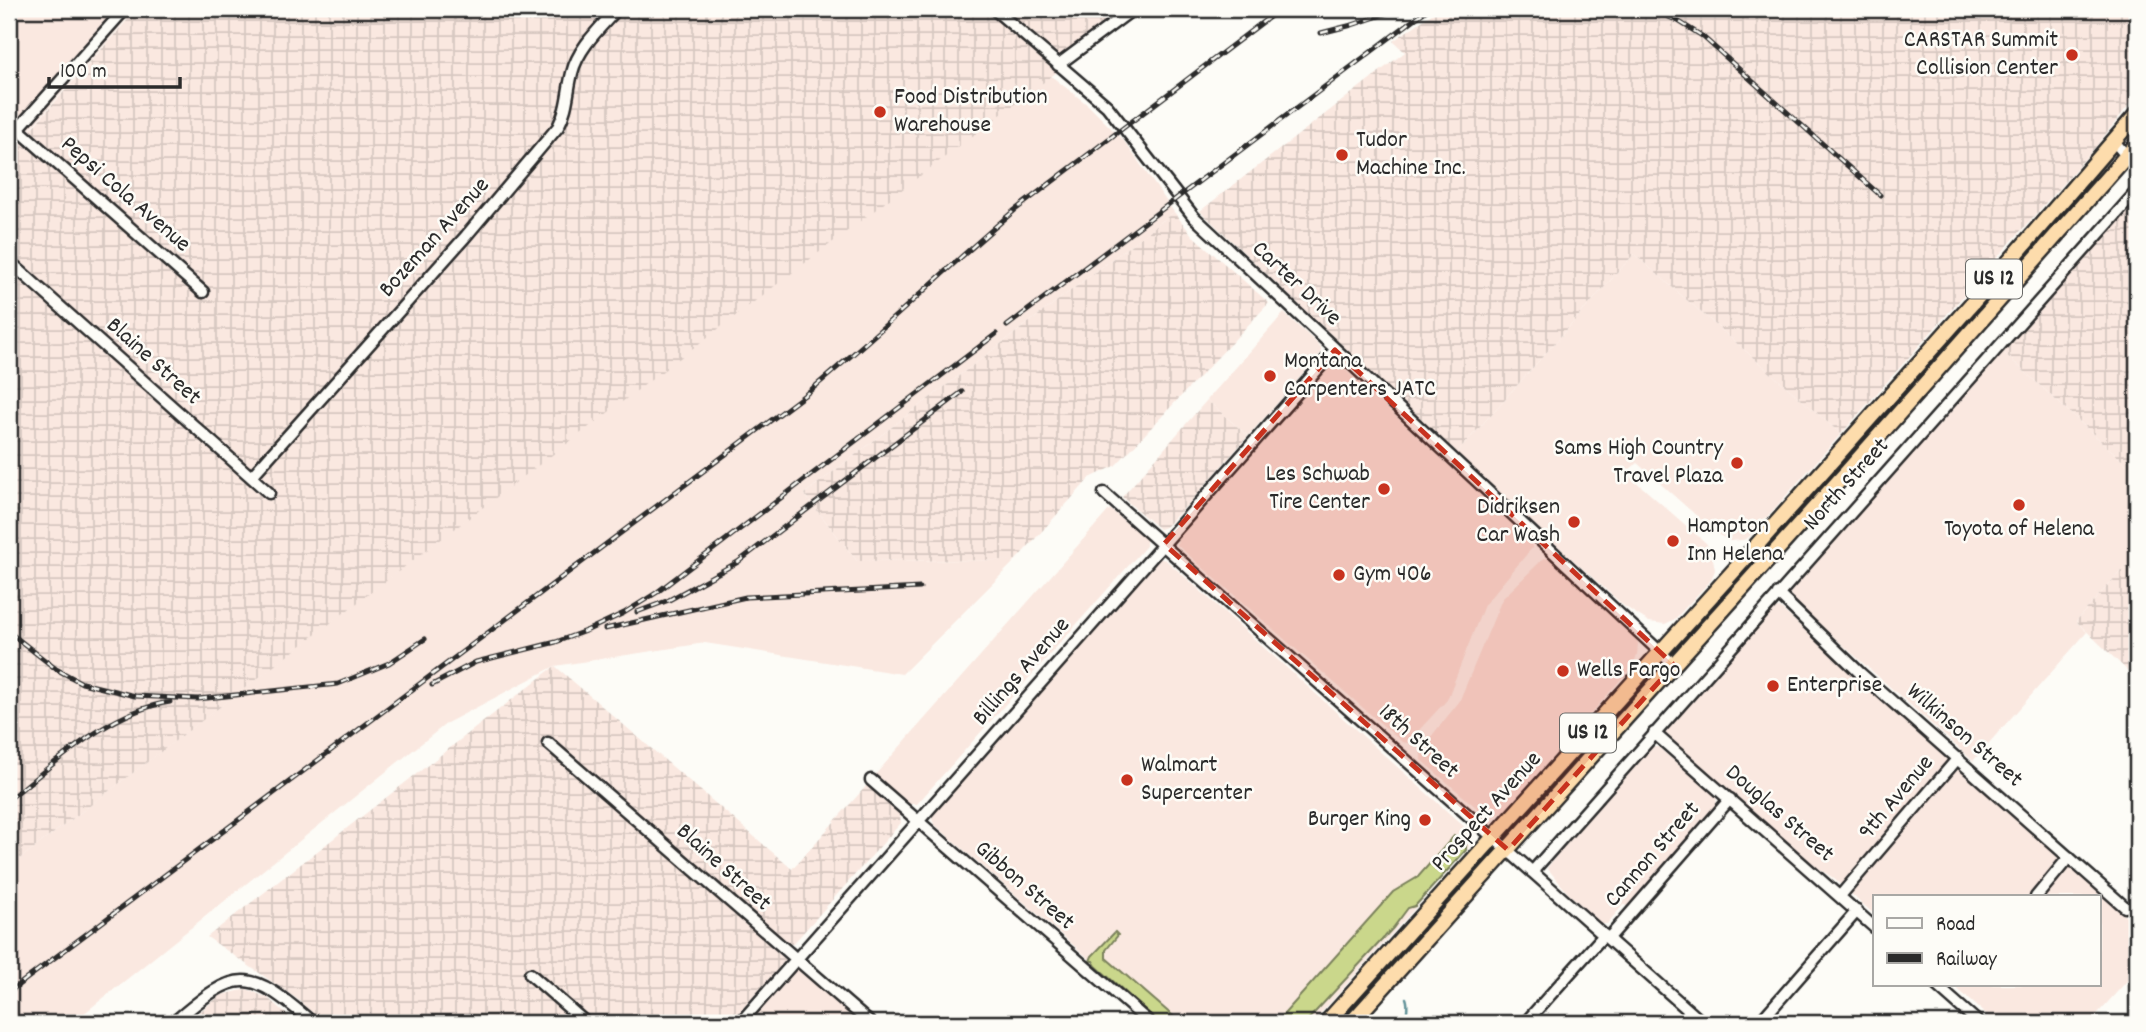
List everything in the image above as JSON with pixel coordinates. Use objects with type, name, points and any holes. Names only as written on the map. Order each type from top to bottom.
[{"type":"highway","name":"US 12","points":[[2114,141],[2137,114]]},
{"type":"highway","name":"Prospect Avenue","points":[[1326,1023],[1849,442],[2114,141]]},
{"type":"highway","name":"US 12","points":[[2126,158],[2137,144]]},
{"type":"highway","name":"Prospect Avenue","points":[[1352,1023],[2126,158]]},
{"type":"street","points":[[9,139],[125,9]]},
{"type":"street","name":"Bozeman Avenue","points":[[251,477],[466,236],[558,127],[566,113],[572,71],[581,51],[617,9]]},
{"type":"street","name":"Carter Drive","points":[[994,9],[1107,106],[1194,217],[1674,664]]},
{"type":"street","points":[[1058,65],[1133,9]]},
{"type":"street","name":"Pepsi Cola Avenue","points":[[18,129],[203,292]]},
{"type":"street","points":[[2114,141],[2137,169]]},
{"type":"street","name":"North Street","points":[[1532,872],[2137,191]]},
{"type":"street","name":"Blaine Street","points":[[9,261],[269,493]]},
{"type":"street","name":"Billings Avenue","points":[[740,1023],[1335,350]]},
{"type":"street","name":"18th Street","points":[[1104,493],[1703,1023]]},
{"type":"street","name":"Wilkinson Street","points":[[1778,594],[1860,673],[2125,907]]},
{"type":"street","name":"Douglas Street","points":[[1654,733],[1873,926]]},
{"type":"street","name":"Blaine Street","points":[[548,743],[870,1023]]},
{"type":"street","name":"9th Avenue","points":[[1840,896],[1958,758]]},
{"type":"street","name":"Gibbon Street","points":[[871,780],[1150,1023]]},
{"type":"street","name":"Cannon Street","points":[[1525,1023],[1730,799]]},
{"type":"street","points":[[2038,895],[2069,857]]},
{"type":"street","points":[[1759,1023],[1857,911]]},
{"type":"street","points":[[530,974],[586,1023]]},
{"type":"street","points":[[173,1023],[209,992],[230,982],[242,980],[262,985],[280,995],[313,1023]]},
{"type":"street","points":[[1937,986],[1979,1023]]},
{"type":"highlighted area","points":[[1335,350],[1674,665],[1508,850],[1164,544]]},
{"type":"shaded area","points":[[9,9],[136,9],[9,153]]},
{"type":"shaded area","points":[[137,9],[1140,9],[9,867],[9,154]]},
{"type":"shaded area","points":[[1439,9],[2137,9],[2137,95],[2097,145],[1841,434],[1634,254],[1456,454],[1200,211],[1405,52],[1393,41]]},
{"type":"shaded area","points":[[1050,75],[1088,105],[1124,141],[1174,212],[804,494],[857,561],[1016,560],[902,674],[705,643],[555,666],[447,723],[72,1023],[9,1023],[9,867]]},
{"type":"shaded area","points":[[2137,200],[2137,474],[2003,352]]},
{"type":"shaded area","points":[[1174,212],[1192,235],[1269,303],[1115,466],[1090,478],[1016,560],[857,561],[804,494]]},
{"type":"shaded area","points":[[1634,254],[1841,434],[1749,537],[1743,540],[1730,541],[1717,534],[1637,463],[1626,473],[1706,543],[1712,553],[1715,570],[1711,580],[1675,619],[1665,624],[1649,622],[1624,606],[1456,454]]},
{"type":"shaded area","points":[[1284,313],[1321,347],[1321,351],[1248,436],[1207,400]]},
{"type":"shaded area","points":[[2003,352],[2137,474],[2137,553],[2076,621],[2087,632],[1973,761],[1791,599],[1790,593],[1793,584]]},
{"type":"shaded area","points":[[1334,363],[1340,365],[1531,541],[1532,548],[1484,605],[1447,700],[1407,743],[1402,742],[1177,545],[1178,537]]},
{"type":"shaded area","points":[[1207,400],[1248,436],[1191,501],[1165,527],[1159,529],[1122,497]]},
{"type":"shaded area","points":[[1110,509],[1146,539],[1146,546],[917,804],[908,804],[875,775]]},
{"type":"shaded area","points":[[2137,553],[2137,680],[2076,621]]},
{"type":"shaded area","points":[[1158,558],[1166,560],[1469,831],[1471,840],[1468,849],[1312,1023],[1163,1023],[934,824],[932,819],[933,812]]},
{"type":"shaded area","points":[[1544,558],[1552,559],[1633,633],[1638,643],[1637,656],[1630,669],[1505,812],[1492,816],[1484,814],[1421,760],[1421,749],[1459,702],[1502,599]]},
{"type":"shaded area","points":[[1780,608],[2137,926],[2137,970],[2089,1023],[1996,1023],[1954,986],[2100,986],[2100,895],[1873,895],[1873,913],[1833,878],[1801,856],[1661,732],[1772,609]]},
{"type":"shaded area","points":[[555,666],[792,869],[867,785],[900,815],[901,823],[793,944],[784,943],[752,915],[744,922],[786,960],[730,1023],[324,1023],[297,999],[207,937]]},
{"type":"shaded area","points":[[1658,747],[1716,796],[1717,810],[1632,907],[1623,905],[1607,924],[1601,924],[1569,894],[1547,868],[1581,823],[1644,750]]},
{"type":"shaded area","points":[[796,966],[863,1023],[747,1023]]},
{"type":"shaded area","points":[[247,989],[268,998],[296,1023],[185,1023],[221,995]]},
{"type":"green space","points":[[1454,836],[1466,843],[1466,850],[1415,906],[1408,908],[1393,928],[1305,1023],[1276,1023],[1393,892],[1418,877]]},
{"type":"green space","points":[[1115,932],[1118,935],[1106,950],[1106,958],[1181,1023],[1160,1023],[1090,961]]},
{"type":"waterway","points":[[1406,998],[1408,1023]]},
{"type":"railway","points":[[9,992],[806,394],[1015,210],[1280,9]]},
{"type":"railway","points":[[1321,33],[1400,9]]},
{"type":"railway","points":[[1007,326],[1428,9]]},
{"type":"railway","points":[[1651,9],[1702,36],[1880,195]]},
{"type":"railway","points":[[432,685],[476,662],[556,642],[624,613],[656,593],[996,334]]},
{"type":"railway","points":[[637,612],[669,600],[738,562],[962,392]]},
{"type":"railway","points":[[605,629],[746,597],[920,588]]},
{"type":"railway","points":[[9,632],[56,669],[82,683],[135,696],[198,699],[338,684],[389,663],[425,639]]},
{"type":"railway","points":[[9,799],[84,740],[105,727],[147,707],[170,702]]},
{"type":"place","name":"CARSTAR Summit Collision Center","points":[[2072,55]]},
{"type":"place","name":"Food Distribution Warehouse","points":[[880,112]]},
{"type":"place","name":"Tudor Machine Inc.","points":[[1342,155]]},
{"type":"place","name":"Montana Carpenters JATC","points":[[1270,376]]},
{"type":"place","name":"Sams High Country Travel Plaza","points":[[1737,463]]},
{"type":"place","name":"Les Schwab Tire Center","points":[[1384,489]]},
{"type":"place","name":"Toyota of Helena","points":[[2019,505]]},
{"type":"place","name":"Didriksen Car Wash","points":[[1574,522]]},
{"type":"place","name":"Hampton Inn Helena","points":[[1673,541]]},
{"type":"place","name":"Gym 406","points":[[1339,575]]},
{"type":"place","name":"Wells Fargo","points":[[1563,671]]},
{"type":"place","name":"Enterprise","points":[[1773,686]]},
{"type":"place","name":"Walmart Supercenter","points":[[1127,780]]},
{"type":"place","name":"Burger King","points":[[1425,820]]}]
